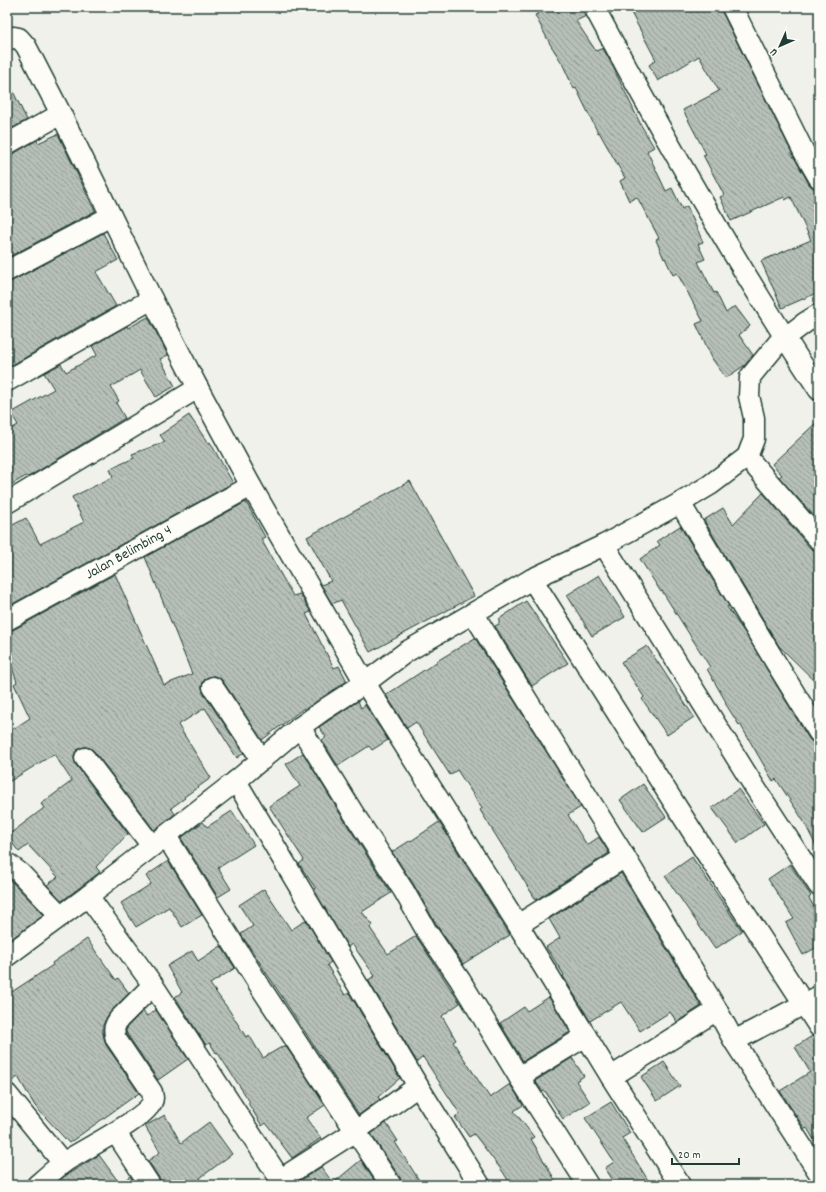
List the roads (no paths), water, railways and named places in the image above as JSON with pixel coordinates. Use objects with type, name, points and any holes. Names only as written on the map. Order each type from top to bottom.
[{"type":"street","points":[[594,7],[685,173],[785,338],[819,390]]},
{"type":"street","points":[[732,7],[804,152],[819,178]]},
{"type":"street","points":[[7,40],[19,38],[26,46],[198,388],[251,486],[365,683],[518,925],[610,1077],[680,1185]]},
{"type":"street","points":[[7,144],[61,114]]},
{"type":"street","points":[[7,271],[111,216]]},
{"type":"street","points":[[7,381],[152,299]]},
{"type":"street","points":[[7,956],[88,896],[236,781],[300,727],[365,683],[406,652],[532,579],[604,545],[680,503],[710,485],[747,457],[754,439],[754,418],[749,396],[750,378],[778,343],[819,314]]},
{"type":"street","points":[[7,503],[198,388]]},
{"type":"street","points":[[747,457],[819,540]]},
{"type":"street","name":"Jalan Belimbing 4","points":[[7,620],[251,486]]},
{"type":"street","points":[[680,503],[819,733]]},
{"type":"street","points":[[604,545],[754,786],[819,886]]},
{"type":"street","points":[[532,579],[704,850],[812,1000],[819,1027]]},
{"type":"street","points":[[473,613],[625,857],[734,1041],[819,1173]]},
{"type":"street","points":[[214,687],[262,760]]},
{"type":"street","points":[[300,727],[404,891],[426,930],[460,980],[519,1077],[588,1185]]},
{"type":"street","points":[[85,758],[159,841],[263,990],[391,1185]]},
{"type":"street","points":[[236,781],[418,1086],[480,1185]]},
{"type":"street","points":[[518,925],[625,857]]},
{"type":"street","points":[[7,863],[20,873],[61,916]]},
{"type":"street","points":[[88,896],[153,985],[282,1182],[418,1086]]},
{"type":"street","points":[[37,1185],[63,1163],[116,1133],[141,1114],[152,1103],[154,1097],[152,1092],[116,1039],[113,1031],[115,1024],[119,1019],[153,985]]},
{"type":"street","points":[[734,1041],[812,1000]]},
{"type":"street","points":[[610,1077],[717,1010]]},
{"type":"street","points":[[519,1077],[586,1036]]},
{"type":"street","points":[[7,1094],[63,1163]]},
{"type":"street","points":[[116,1133],[150,1185]]}]
